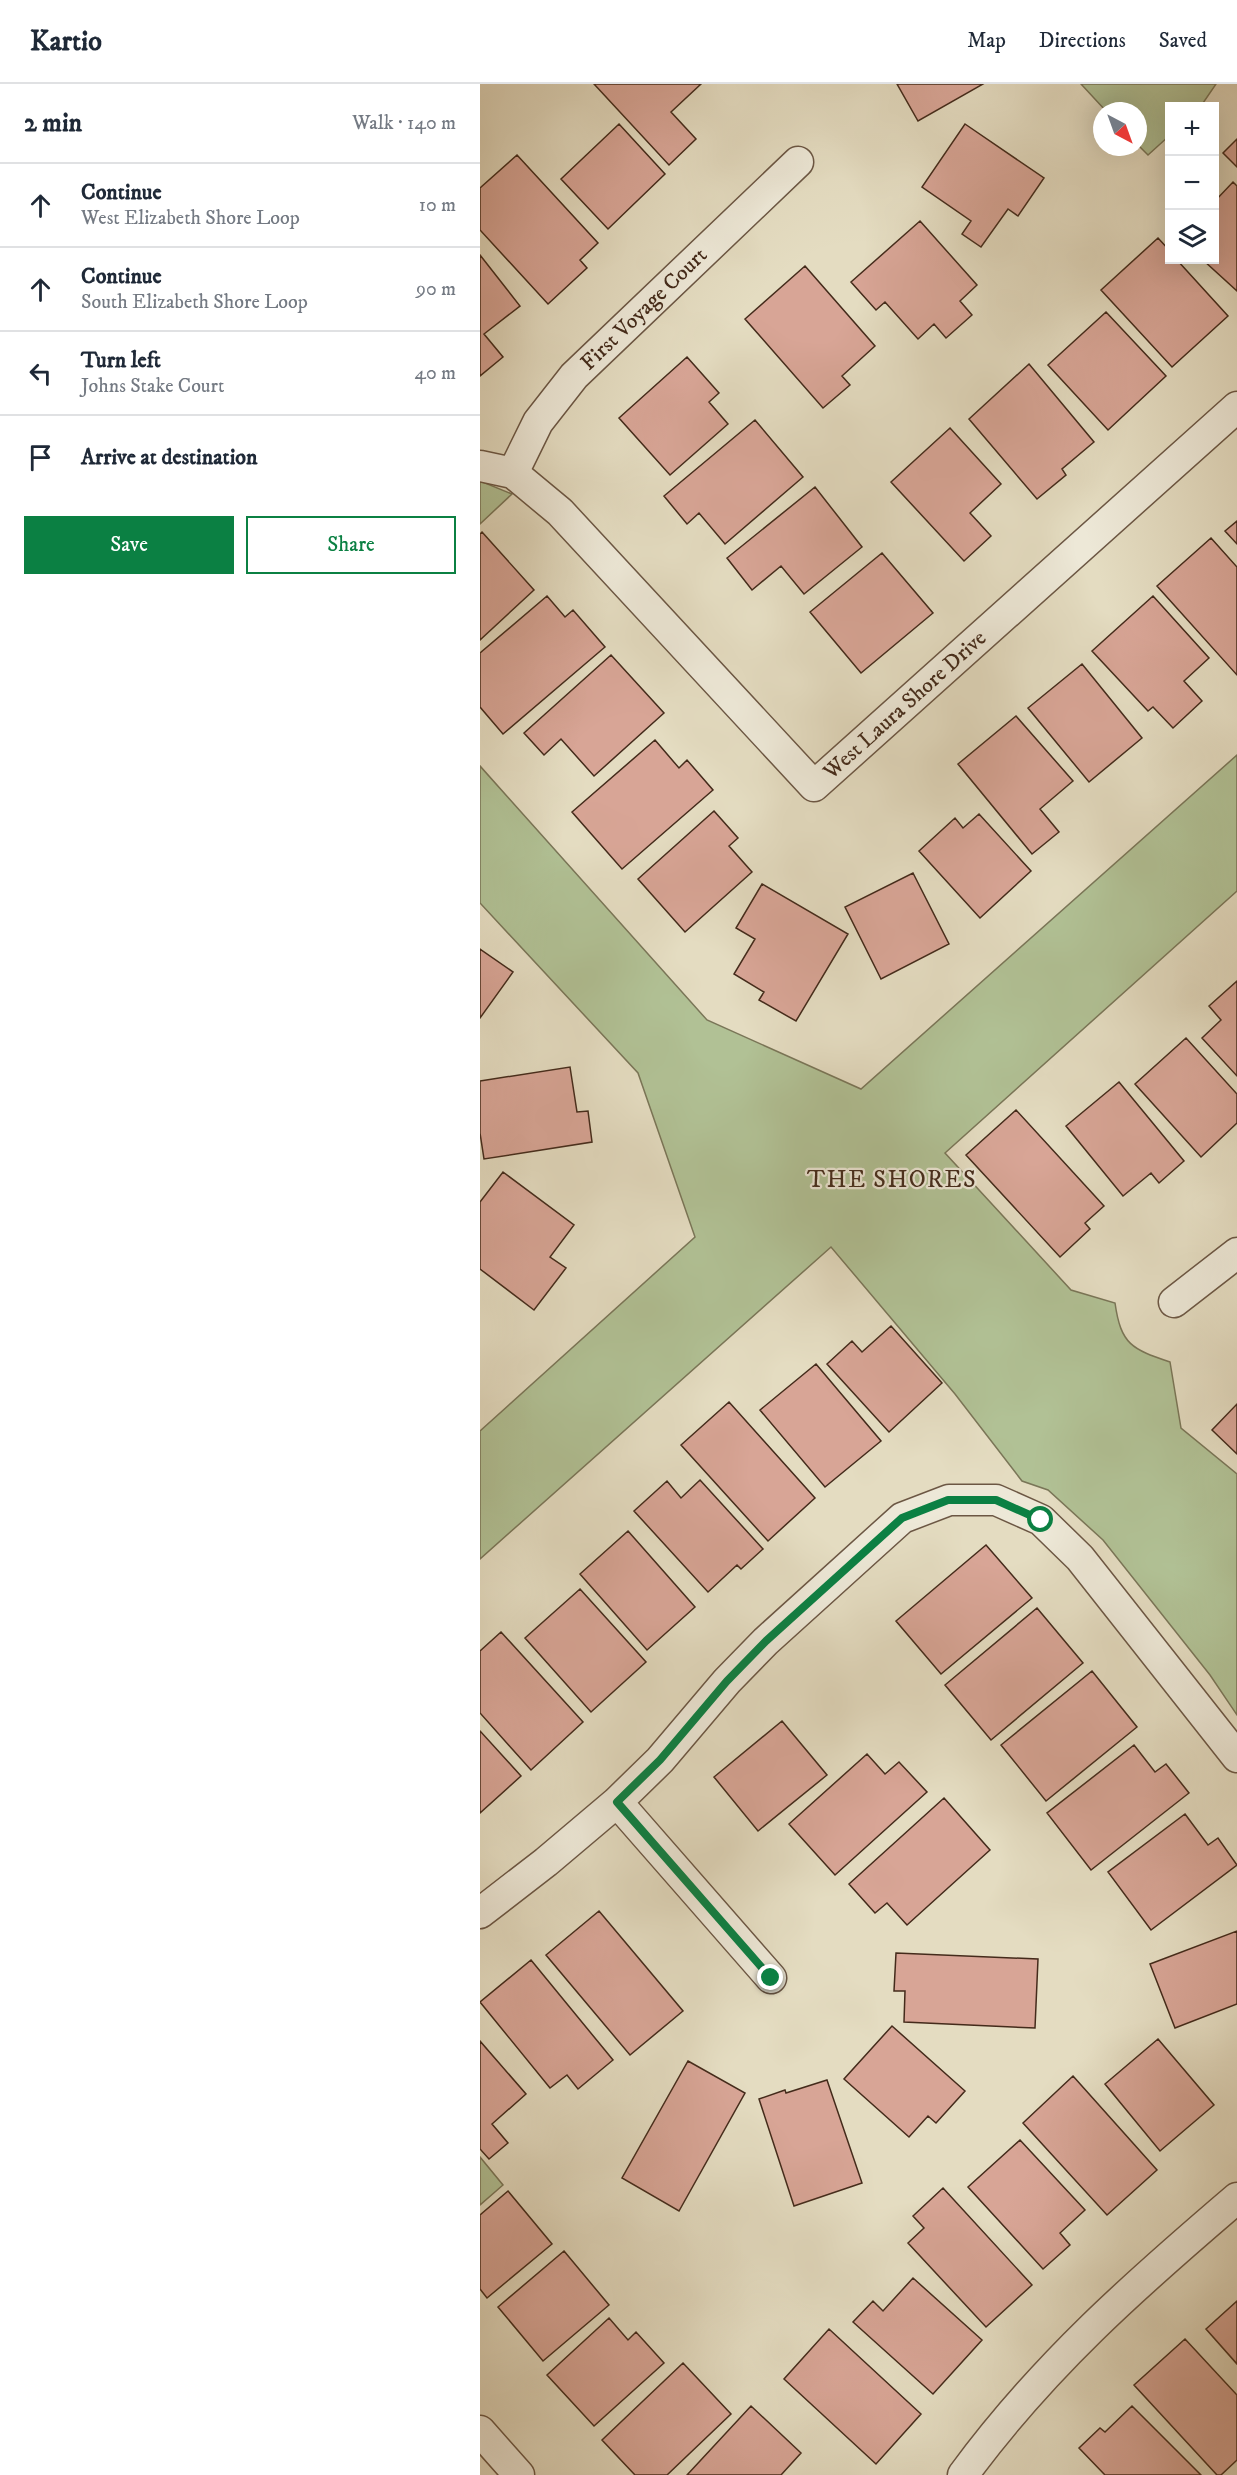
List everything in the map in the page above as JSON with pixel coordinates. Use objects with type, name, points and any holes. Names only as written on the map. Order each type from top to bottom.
[{"type":"street","name":"First Voyage Court","points":[[513,473],[538,422],[574,376],[798,162]]},
{"type":"street","name":"West Laura Shore Drive","points":[[480,466],[513,473],[560,512],[814,786],[1237,407]]},
{"type":"street","points":[[1174,1302],[1237,1253]]},
{"type":"street","points":[[480,1913],[546,1862],[617,1802],[660,1760],[727,1681],[766,1641],[902,1518],[948,1500],[996,1500],[1041,1520],[1080,1558],[1237,1757]]},
{"type":"street","points":[[617,1802],[771,1978]]},
{"type":"street","points":[[963,2475],[997,2429],[1060,2359],[1129,2290],[1237,2198]]},
{"type":"street","points":[[480,2431],[519,2475]]},
{"type":"green space","points":[[1081,84],[1216,84],[1204,102],[1165,102],[1165,140],[1148,155],[1147,102],[1098,102]]},
{"type":"green space","points":[[480,481],[512,494],[480,524]]},
{"type":"green space","points":[[1237,755],[1237,891],[945,1153],[1071,1290],[1115,1303],[1121,1328],[1130,1343],[1137,1349],[1170,1362],[1181,1428],[1237,1474],[1237,1715],[1210,1675],[1103,1540],[1048,1490],[1022,1481],[955,1394],[831,1247],[480,1559],[480,1431],[695,1237],[638,1073],[480,903],[480,766],[707,1020],[861,1089]]},
{"type":"green space","points":[[480,2157],[503,2185],[480,2205]]},
{"type":"building","points":[[594,84],[701,84],[671,112],[696,139],[669,165]]},
{"type":"building","points":[[897,84],[983,84],[918,121]]},
{"type":"building","points":[[619,124],[665,174],[608,229],[561,179]]},
{"type":"building","points":[[965,124],[1044,178],[1018,216],[1008,209],[981,247],[962,234],[971,221],[922,187]]},
{"type":"building","points":[[1237,139],[1237,167],[1223,153]]},
{"type":"building","points":[[517,155],[598,243],[580,260],[587,268],[548,304],[480,230],[480,188]]},
{"type":"building","points":[[1233,182],[1237,186],[1237,291],[1207,264],[1219,264],[1219,197]]},
{"type":"building","points":[[920,221],[977,285],[960,301],[972,315],[946,338],[934,324],[918,339],[885,302],[876,310],[851,282]]},
{"type":"building","points":[[1158,238],[1165,246],[1165,264],[1181,264],[1228,316],[1172,367],[1101,290]]},
{"type":"building","points":[[480,255],[520,306],[484,334],[503,357],[480,376]]},
{"type":"building","points":[[805,266],[875,346],[842,376],[850,385],[823,408],[745,319]]},
{"type":"building","points":[[1106,312],[1166,376],[1108,430],[1048,365]]},
{"type":"building","points":[[687,357],[719,393],[709,402],[728,424],[670,475],[619,418]]},
{"type":"building","points":[[1029,364],[1094,442],[1062,469],[1066,475],[1037,499],[969,419]]},
{"type":"building","points":[[755,420],[803,477],[725,544],[699,513],[687,524],[664,496]]},
{"type":"building","points":[[950,428],[1001,484],[970,513],[991,536],[964,561],[891,482]]},
{"type":"building","points":[[815,487],[862,547],[804,594],[781,566],[752,590],[727,558]]},
{"type":"building","points":[[1237,521],[1237,544],[1225,531]]},
{"type":"building","points":[[482,532],[534,590],[480,640],[480,534]]},
{"type":"building","points":[[1211,538],[1237,567],[1237,675],[1157,586]]},
{"type":"building","points":[[882,553],[933,613],[861,673],[810,612]]},
{"type":"building","points":[[547,596],[565,617],[573,610],[605,647],[503,734],[480,707],[480,653]]},
{"type":"building","points":[[1153,596],[1209,658],[1184,681],[1202,701],[1173,728],[1153,707],[1148,711],[1092,651]]},
{"type":"building","points":[[611,655],[664,713],[594,776],[561,739],[544,755],[524,733]]},
{"type":"building","points":[[1082,664],[1142,738],[1089,782],[1028,708]]},
{"type":"building","points":[[1016,716],[1073,781],[1040,809],[1059,832],[1032,854],[958,764]]},
{"type":"building","points":[[655,740],[679,768],[687,760],[713,790],[622,869],[572,812]]},
{"type":"building","points":[[714,811],[738,838],[729,846],[752,872],[685,932],[638,879]]},
{"type":"building","points":[[979,814],[1031,871],[980,918],[919,851],[955,818],[963,828]]},
{"type":"building","points":[[913,873],[949,944],[881,979],[845,907]]},
{"type":"building","points":[[762,884],[848,934],[796,1021],[759,1000],[764,992],[734,974],[755,939],[736,928]]},
{"type":"building","points":[[480,949],[513,972],[480,1018]]},
{"type":"building","points":[[1237,981],[1237,1076],[1202,1038],[1221,1020],[1209,1006]]},
{"type":"building","points":[[1186,1038],[1237,1094],[1237,1123],[1201,1157],[1135,1084]]},
{"type":"building","points":[[570,1067],[577,1112],[588,1111],[592,1142],[484,1159],[480,1133],[480,1081]]},
{"type":"building","points":[[1119,1082],[1184,1161],[1159,1183],[1151,1173],[1123,1196],[1066,1126]]},
{"type":"building","points":[[1016,1110],[1104,1206],[1085,1223],[1090,1229],[1060,1257],[966,1155]]},
{"type":"building","points":[[503,1172],[574,1225],[550,1257],[566,1268],[534,1310],[480,1269],[480,1202]]},
{"type":"building","points":[[891,1326],[942,1383],[889,1432],[827,1364],[852,1341],[862,1352]]},
{"type":"building","points":[[816,1364],[881,1441],[825,1487],[760,1410]]},
{"type":"building","points":[[729,1402],[815,1498],[768,1541],[681,1445]]},
{"type":"building","points":[[1237,1404],[1237,1454],[1212,1430]]},
{"type":"building","points":[[700,1480],[763,1549],[741,1569],[737,1565],[708,1592],[634,1511],[667,1481],[681,1498]]},
{"type":"building","points":[[628,1531],[695,1607],[647,1650],[580,1574]]},
{"type":"building","points":[[986,1545],[1032,1598],[941,1674],[896,1621]]},
{"type":"building","points":[[580,1589],[646,1662],[591,1712],[525,1638]]},
{"type":"building","points":[[1037,1608],[1083,1663],[991,1740],[945,1685]]},
{"type":"building","points":[[501,1632],[583,1722],[531,1770],[480,1713],[480,1651]]},
{"type":"building","points":[[1092,1671],[1137,1727],[1046,1801],[1001,1745]]},
{"type":"building","points":[[782,1721],[827,1775],[758,1831],[714,1777]]},
{"type":"building","points":[[480,1731],[521,1776],[480,1813]]},
{"type":"building","points":[[1134,1745],[1155,1772],[1166,1764],[1189,1793],[1091,1870],[1047,1813]]},
{"type":"building","points":[[867,1754],[885,1774],[899,1762],[927,1792],[835,1875],[789,1824]]},
{"type":"building","points":[[944,1798],[990,1850],[907,1925],[887,1903],[875,1913],[849,1884]]},
{"type":"building","points":[[1185,1814],[1208,1845],[1218,1838],[1237,1865],[1151,1930],[1108,1872]]},
{"type":"building","points":[[599,1911],[683,2011],[630,2055],[546,1955]]},
{"type":"building","points":[[1237,1931],[1237,2004],[1175,2028],[1150,1964]]},
{"type":"building","points":[[896,1953],[1038,1959],[1035,2028],[904,2022],[905,1991],[894,1991]]},
{"type":"building","points":[[531,1960],[613,2060],[578,2089],[567,2075],[550,2088],[480,2002]]},
{"type":"building","points":[[892,2026],[965,2091],[936,2123],[928,2116],[909,2137],[844,2079]]},
{"type":"building","points":[[1158,2039],[1214,2105],[1160,2151],[1105,2084]]},
{"type":"building","points":[[480,2041],[526,2094],[492,2124],[508,2143],[489,2159],[480,2149]]},
{"type":"building","points":[[688,2061],[745,2093],[679,2211],[622,2178]]},
{"type":"building","points":[[1073,2076],[1157,2170],[1107,2215],[1023,2123]]},
{"type":"building","points":[[827,2080],[862,2183],[794,2206],[759,2099]]},
{"type":"building","points":[[1020,2140],[1085,2210],[1060,2233],[1070,2245],[1043,2269],[968,2187]]},
{"type":"building","points":[[943,2188],[1032,2285],[986,2327],[908,2243],[924,2228],[913,2216]]},
{"type":"building","points":[[508,2191],[552,2244],[487,2298],[480,2289],[480,2215]]},
{"type":"building","points":[[564,2251],[609,2305],[543,2361],[498,2307]]},
{"type":"building","points":[[913,2278],[982,2340],[933,2394],[853,2322],[873,2301],[883,2311]]},
{"type":"building","points":[[1237,2301],[1237,2364],[1206,2329]]},
{"type":"building","points":[[609,2318],[628,2340],[636,2332],[664,2363],[594,2426],[547,2375]]},
{"type":"building","points":[[829,2329],[921,2414],[876,2464],[784,2379]]},
{"type":"building","points":[[1185,2339],[1237,2395],[1237,2460],[1221,2475],[1217,2475],[1134,2385]]},
{"type":"building","points":[[683,2363],[731,2414],[667,2475],[635,2475],[602,2440]]},
{"type":"building","points":[[751,2406],[801,2453],[781,2475],[687,2475]]},
{"type":"building","points":[[1132,2406],[1201,2475],[1105,2475],[1079,2448],[1100,2428],[1105,2432]]},
{"type":"district","name":"THE SHORES","points":[[892,1180]]},
{"type":"route","points":[[771,1978],[617,1802],[660,1760],[727,1681],[766,1641],[902,1518],[948,1500],[996,1500],[1041,1520]]}]
